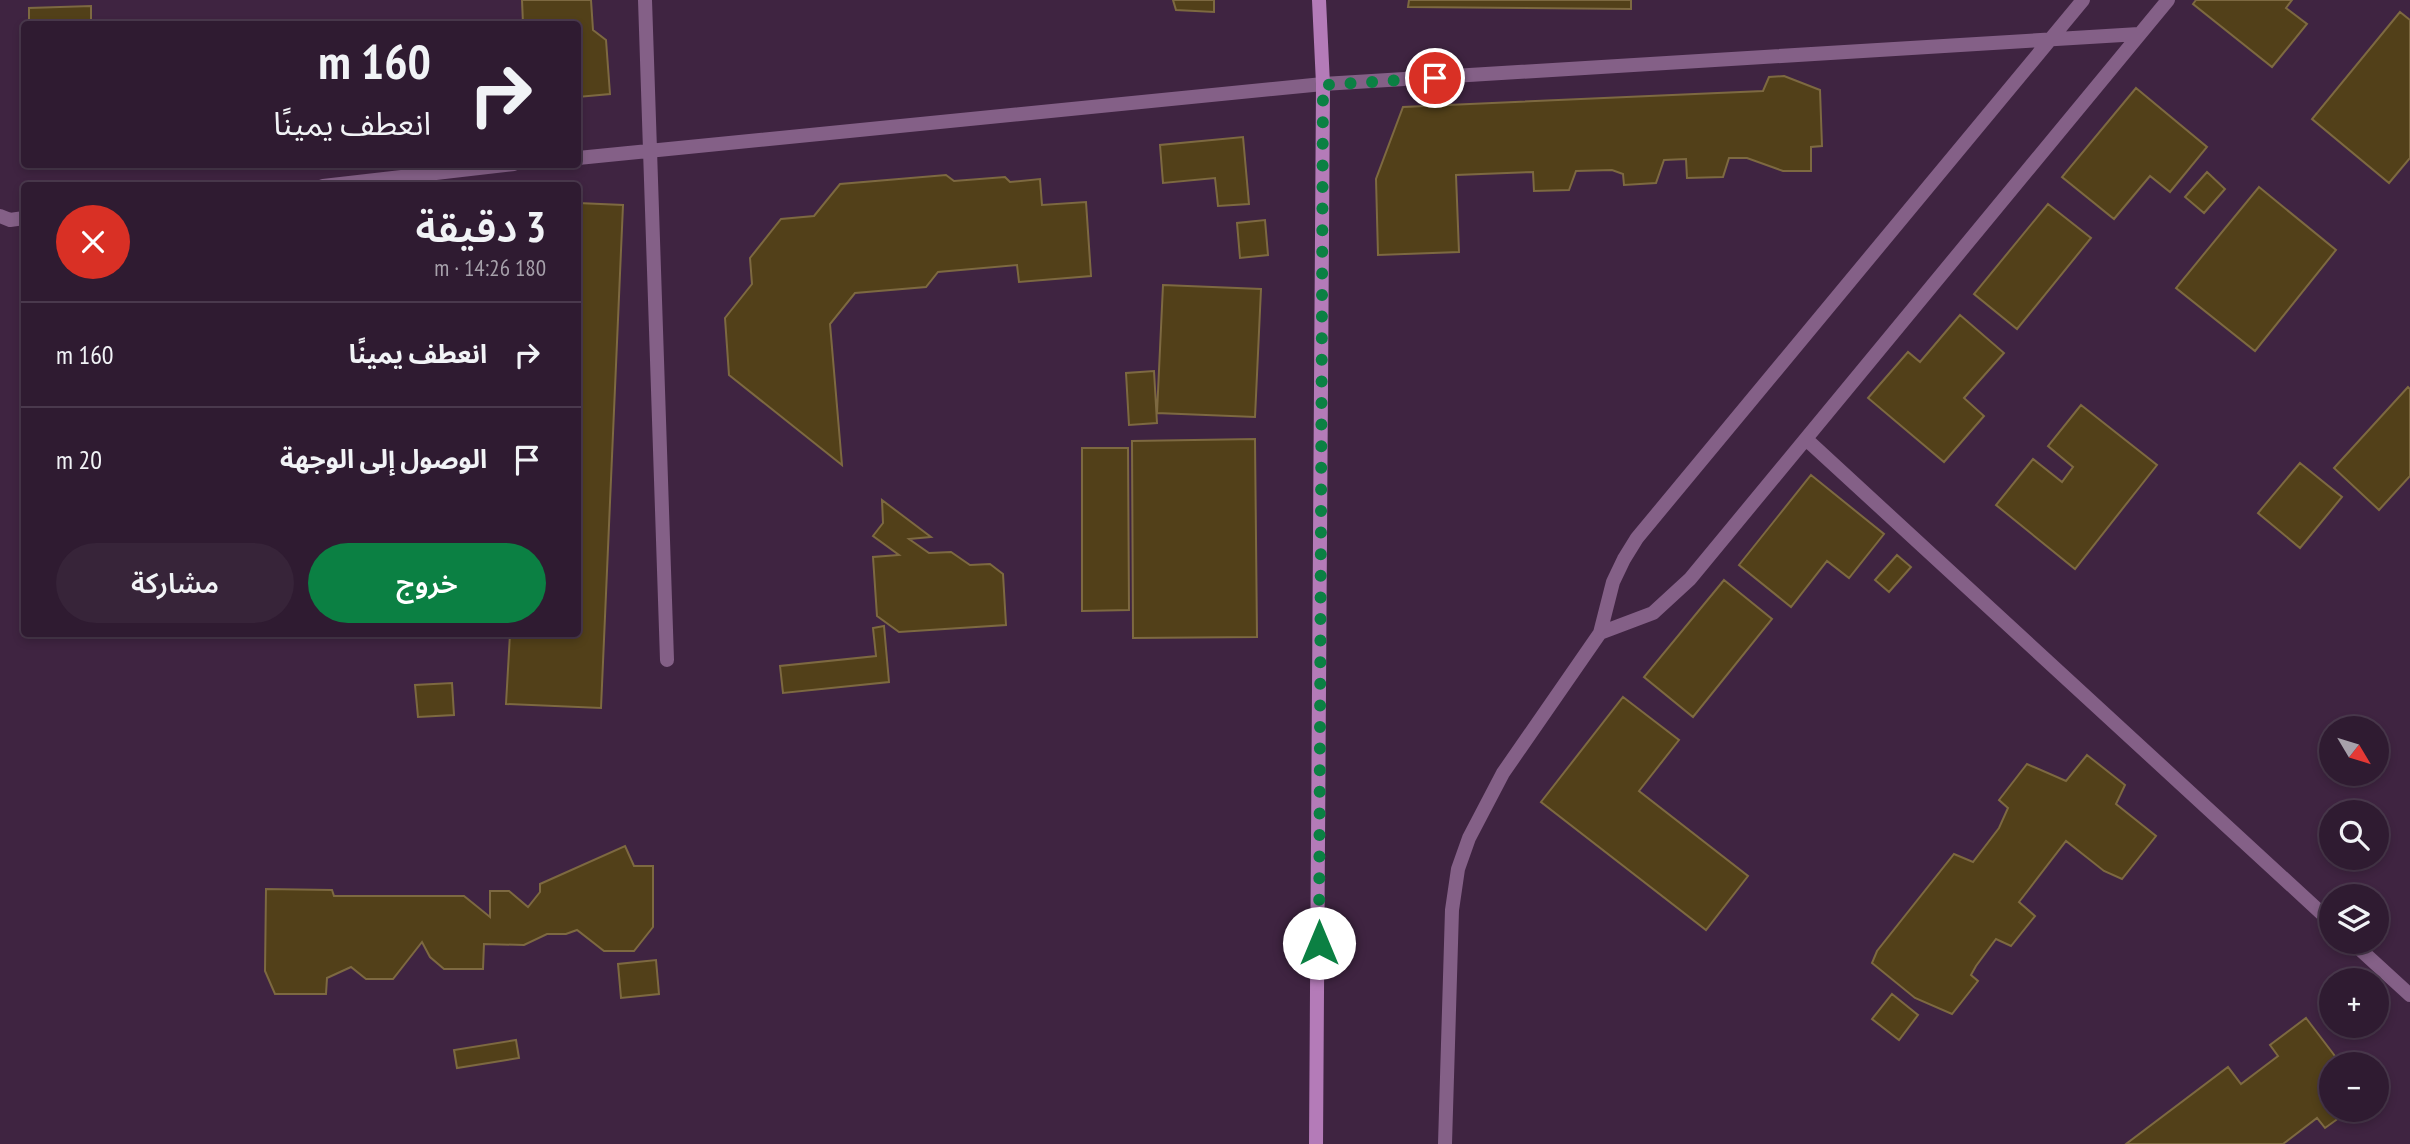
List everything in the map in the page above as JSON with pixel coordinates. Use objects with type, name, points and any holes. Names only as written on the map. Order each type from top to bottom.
[{"type":"street","points":[[645,0],[667,660]]},
{"type":"street","points":[[1316,1144],[1323,85],[1319,0]]},
{"type":"street","points":[[1445,1144],[1452,910],[1458,869],[1469,838],[1503,773],[1600,633],[1613,582],[1623,559],[1637,538],[2083,0]]},
{"type":"street","points":[[1600,633],[1653,613],[1690,579],[2168,0]]},
{"type":"street","points":[[581,158],[1323,85],[2139,34]]},
{"type":"street","points":[[358,182],[479,168]]},
{"type":"street","points":[[0,216],[10,220],[21,218]]},
{"type":"street","points":[[1806,439],[2319,911]]},
{"type":"street","points":[[2365,954],[2410,995]]},
{"type":"building","points":[[522,0],[591,0],[593,30],[606,40],[610,94],[581,97],[581,21],[523,21]]},
{"type":"building","points":[[1173,0],[1214,0],[1214,12],[1176,10]]},
{"type":"building","points":[[1409,0],[1631,0],[1631,9],[1408,7]]},
{"type":"building","points":[[2196,0],[2292,0],[2286,8],[2307,24],[2272,67],[2193,4]]},
{"type":"building","points":[[91,6],[91,21],[29,21],[29,8]]},
{"type":"building","points":[[2400,12],[2410,20],[2410,158],[2389,183],[2312,119]]},
{"type":"building","points":[[1784,76],[1820,90],[1822,146],[1811,147],[1811,171],[1783,171],[1747,158],[1729,158],[1723,177],[1687,178],[1686,159],[1664,160],[1656,183],[1624,185],[1623,174],[1612,170],[1576,171],[1569,190],[1534,191],[1533,172],[1456,175],[1459,252],[1378,255],[1376,179],[1403,107],[1763,91],[1769,77]]},
{"type":"building","points":[[2136,88],[2207,147],[2170,192],[2150,176],[2114,219],[2062,177]]},
{"type":"building","points":[[1243,137],[1249,204],[1218,206],[1215,178],[1163,183],[1160,145]]},
{"type":"building","points":[[2207,172],[2225,189],[2204,213],[2185,197]]},
{"type":"building","points":[[946,175],[954,181],[1005,177],[1010,182],[1040,179],[1042,205],[1086,202],[1091,276],[1019,282],[1017,265],[938,272],[926,287],[855,293],[830,324],[842,465],[729,375],[725,318],[752,284],[750,258],[781,219],[814,216],[840,184]]},
{"type":"building","points":[[2259,187],[2336,250],[2255,351],[2176,288]]},
{"type":"building","points":[[581,203],[623,205],[601,708],[506,704],[510,637],[581,637]]},
{"type":"building","points":[[2048,204],[2091,238],[2017,329],[1974,294]]},
{"type":"building","points":[[1265,220],[1268,255],[1240,258],[1237,223]]},
{"type":"building","points":[[1163,285],[1261,289],[1255,417],[1157,413]]},
{"type":"building","points":[[1960,315],[2004,353],[1964,398],[1984,416],[1944,462],[1868,398],[1908,352],[1920,362]]},
{"type":"building","points":[[1154,371],[1157,423],[1129,425],[1126,373]]},
{"type":"building","points":[[2408,387],[2410,476],[2379,510],[2334,468]]},
{"type":"building","points":[[2081,405],[2157,465],[2075,569],[1996,505],[2033,459],[2062,482],[2073,467],[2048,446]]},
{"type":"building","points":[[1255,439],[1257,637],[1133,638],[1132,441]]},
{"type":"building","points":[[1082,448],[1128,448],[1129,610],[1082,611]]},
{"type":"building","points":[[2300,463],[2342,497],[2300,548],[2258,513]]},
{"type":"building","points":[[1811,475],[1884,534],[1849,578],[1827,561],[1791,607],[1739,565]]},
{"type":"building","points":[[882,500],[931,537],[909,539],[929,553],[951,552],[970,565],[990,564],[1003,574],[1006,625],[899,632],[877,616],[873,557],[899,555],[873,536],[883,523]]},
{"type":"building","points":[[1897,555],[1911,567],[1889,592],[1875,580]]},
{"type":"building","points":[[1724,580],[1772,619],[1693,717],[1644,677]]},
{"type":"building","points":[[884,626],[889,682],[783,693],[780,666],[876,656],[873,628]]},
{"type":"building","points":[[452,683],[454,715],[418,717],[415,685]]},
{"type":"building","points":[[1623,697],[1679,740],[1639,791],[1748,876],[1706,930],[1541,802]]},
{"type":"building","points":[[2087,755],[2125,785],[2116,804],[2156,836],[2122,879],[2104,871],[2066,841],[2019,902],[2035,916],[2011,946],[1996,939],[1971,975],[1978,981],[1952,1014],[1915,998],[1872,963],[1877,951],[1954,854],[1973,862],[1999,828],[2008,808],[1999,800],[2027,764],[2066,781]]},
{"type":"building","points":[[625,846],[634,866],[653,866],[653,927],[634,951],[604,951],[577,930],[566,934],[547,934],[524,945],[484,944],[483,969],[444,969],[430,957],[422,942],[393,979],[366,979],[351,967],[327,978],[326,994],[275,994],[265,971],[266,889],[332,890],[334,896],[464,896],[490,917],[490,891],[509,891],[528,907],[540,892],[540,884]]},
{"type":"building","points":[[656,960],[659,994],[621,998],[618,964]]},
{"type":"building","points":[[1892,994],[1918,1015],[1899,1040],[1872,1019]]},
{"type":"building","points":[[2306,1018],[2332,1052],[2319,1052],[2319,1120],[2317,1118],[2283,1144],[2126,1144],[2228,1067],[2241,1084],[2278,1056],[2270,1045]]},
{"type":"building","points":[[516,1040],[519,1058],[457,1068],[454,1050]]},
{"type":"building","points":[[2320,1122],[2333,1122],[2325,1128]]},
{"type":"route","points":[[1319,943],[1323,85],[1435,78]]}]
